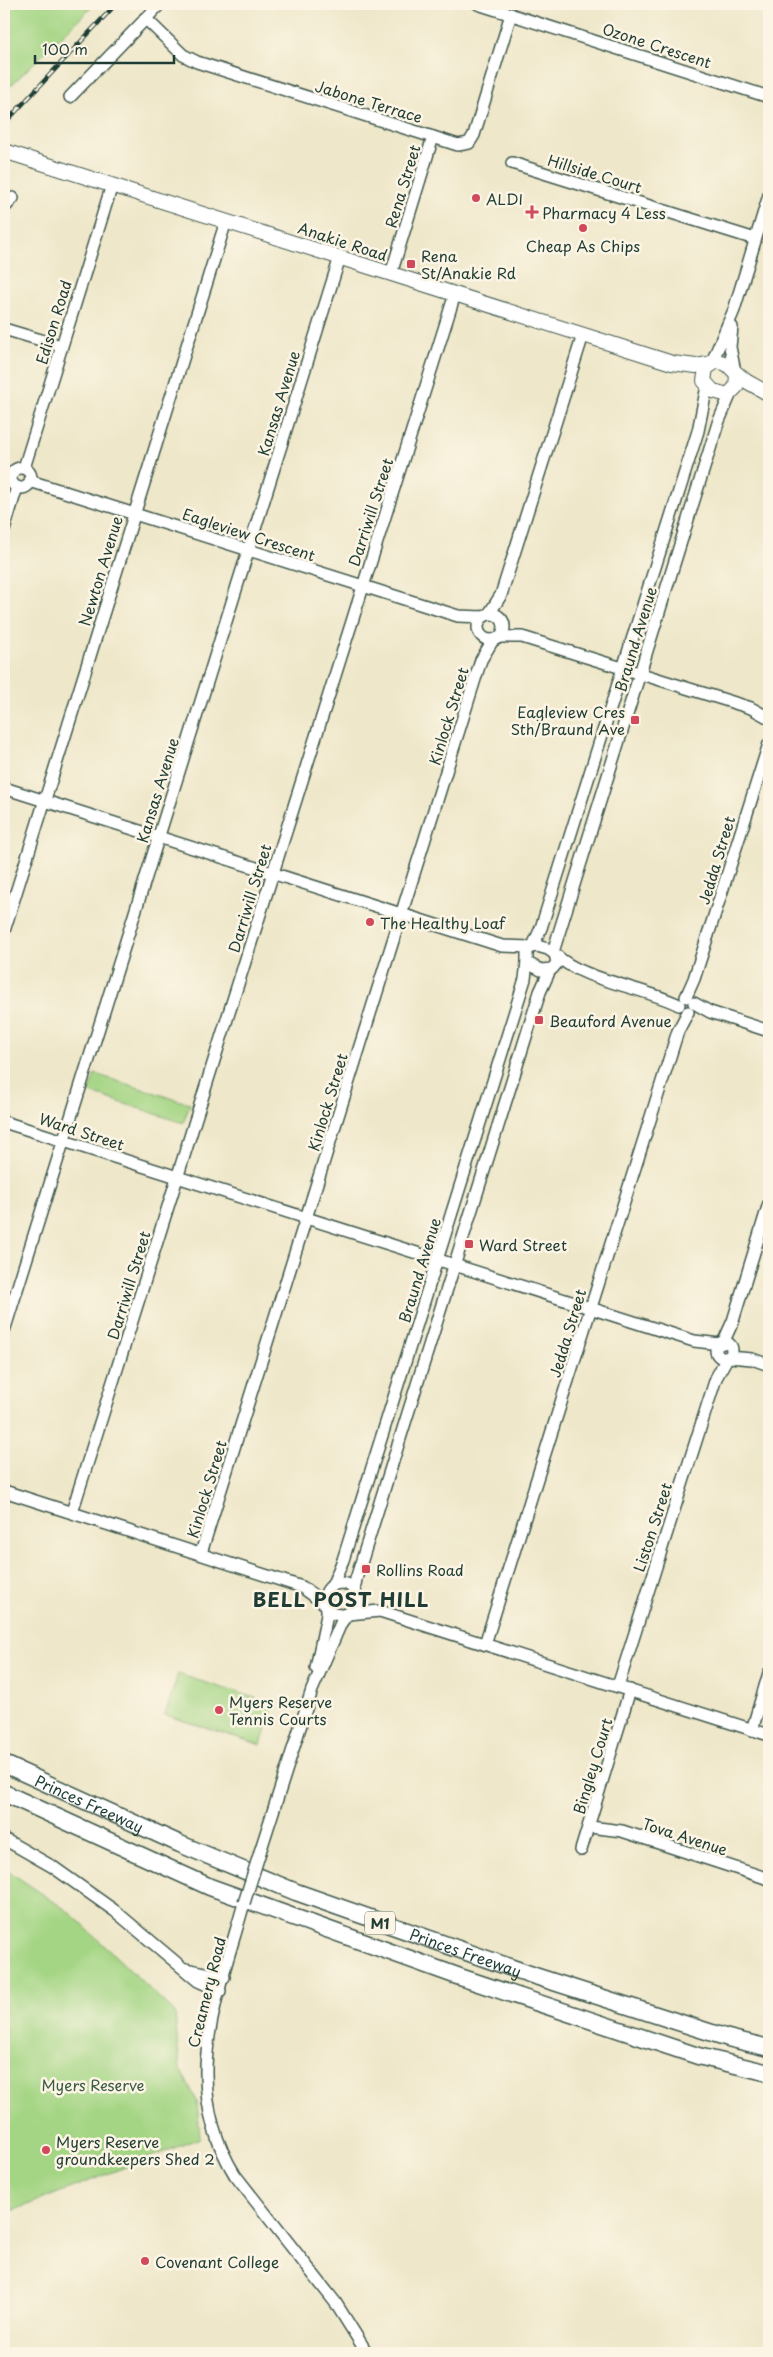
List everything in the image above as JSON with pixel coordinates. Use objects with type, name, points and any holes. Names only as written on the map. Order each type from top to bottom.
[{"type":"highway","name":"Princes Freeway","points":[[4,1764],[180,1844],[296,1892],[535,1976],[728,2038],[769,2048]]},
{"type":"highway","name":"Princes Freeway","points":[[4,1793],[210,1886],[460,1977],[698,2056],[769,2073]]},
{"type":"highway","points":[[698,2056],[769,2080]]},
{"type":"main road","name":"Anakie Road","points":[[4,150],[672,363],[696,366],[712,362]]},
{"type":"main road","points":[[712,362],[723,362],[748,383],[769,394],[721,394],[706,385],[704,373],[712,362]]},
{"type":"main road","name":"Anakie Road","points":[[672,363],[706,385]]},
{"type":"main road","points":[[732,393],[737,384],[736,372]]},
{"type":"street","points":[[70,97],[160,4]]},
{"type":"street","name":"Ozone Crescent","points":[[478,4],[769,97]]},
{"type":"street","name":"Jabone Terrace","points":[[145,18],[183,55],[197,62],[458,145],[468,143],[474,135],[511,14]]},
{"type":"street","name":"Rena Street","points":[[391,274],[434,137]]},
{"type":"street","name":"Hillside Court","points":[[512,163],[756,239]]},
{"type":"street","name":"Edison Road","points":[[24,468],[112,185]]},
{"type":"street","points":[[712,362],[734,310],[769,195]]},
{"type":"street","points":[[4,208],[13,198]]},
{"type":"street","name":"Newton Avenue","points":[[4,931],[226,221]]},
{"type":"street","name":"Kansas Avenue","points":[[4,1331],[340,257]]},
{"type":"street","name":"Darriwill Street","points":[[72,1512],[455,294]]},
{"type":"street","points":[[734,310],[730,345],[736,372]]},
{"type":"street","points":[[4,329],[61,346]]},
{"type":"street","points":[[488,635],[486,615],[501,595],[583,335]]},
{"type":"street","name":"Braund Avenue","points":[[532,946],[541,928],[698,431],[706,385]]},
{"type":"street","name":"Braund Avenue","points":[[554,953],[718,423],[732,393]]},
{"type":"street","points":[[24,468],[30,475],[30,481],[26,486],[17,487],[11,480],[8,471],[24,468]]},
{"type":"street","name":"Eagleview Crescent","points":[[30,481],[458,616],[488,635]]},
{"type":"street","points":[[4,530],[17,487]]},
{"type":"street","points":[[678,495],[695,500]]},
{"type":"street","points":[[501,595],[503,621],[522,637]]},
{"type":"street","name":"Eagleview Crescent","points":[[458,616],[486,615],[503,621]]},
{"type":"street","points":[[488,635],[503,621]]},
{"type":"street","points":[[488,635],[522,637],[751,708],[769,710]]},
{"type":"street","name":"Kinlock Street","points":[[202,1553],[482,660],[488,635]]},
{"type":"street","points":[[751,708],[769,718]]},
{"type":"street","name":"Jedda Street","points":[[485,1644],[768,747],[769,734]]},
{"type":"street","points":[[4,788],[502,946],[536,969],[575,969]]},
{"type":"street","points":[[502,946],[542,947],[554,953],[575,969],[769,1031]]},
{"type":"street","points":[[526,961],[526,952],[532,946]]},
{"type":"street","points":[[348,1614],[357,1604],[355,1592],[356,1579],[542,987],[550,970],[557,963],[554,953]]},
{"type":"street","name":"Braund Avenue","points":[[332,1585],[343,1560],[438,1260],[525,979],[526,961]]},
{"type":"street","name":"Ward Street","points":[[4,1122],[769,1365]]},
{"type":"street","name":"Liston Street","points":[[618,1686],[716,1378],[769,1203]]},
{"type":"street","points":[[4,1491],[202,1553],[302,1587],[336,1614],[380,1611]]},
{"type":"street","points":[[326,1606],[324,1595],[332,1585]]},
{"type":"street","points":[[302,1587],[345,1585],[380,1611],[769,1736]]},
{"type":"street","name":"Creamery Road","points":[[312,1690],[327,1615],[326,1606]]},
{"type":"street","name":"Creamery Road","points":[[348,1614],[341,1624],[312,1690],[244,1903],[208,2038],[204,2075],[209,2109],[222,2152],[235,2175],[254,2203],[345,2316],[367,2353]]},
{"type":"street","points":[[752,1730],[769,1673]]},
{"type":"street","name":"Bingley Court","points":[[582,1850],[630,1690]]},
{"type":"street","name":"Tova Avenue","points":[[590,1827],[622,1831],[769,1879]]},
{"type":"street","points":[[4,1839],[60,1872],[114,1911],[200,1983],[220,1991]]},
{"type":"street","points":[[184,1968],[224,1977]]},
{"type":"green space","points":[[4,4],[95,4],[4,92]]},
{"type":"green space","points":[[95,1074],[190,1104],[183,1123],[89,1092]]},
{"type":"green space","name":"Myers Reserve Tennis Courts","points":[[178,1674],[274,1704],[261,1745],[165,1715]]},
{"type":"green space","name":"Myers Reserve","points":[[4,1868],[69,1912],[175,2013],[180,2069],[197,2101],[200,2138],[4,2214]]},
{"type":"railway","points":[[4,124],[116,4]]},
{"type":"place","name":"ALDI","points":[[476,198]]},
{"type":"place","name":"Pharmacy 4 Less","points":[[532,212]]},
{"type":"place","name":"Cheap As Chips","points":[[583,228]]},
{"type":"place","name":"Rena St/Anakie Rd","points":[[411,264]]},
{"type":"place","name":"Eagleview Cres Sth/Braund Ave","points":[[635,720]]},
{"type":"place","name":"The Healthy Loaf","points":[[370,922]]},
{"type":"place","name":"Beauford Avenue","points":[[539,1020]]},
{"type":"place","name":"Ward Street","points":[[469,1244]]},
{"type":"place","name":"Rollins Road","points":[[366,1569]]},
{"type":"place","name":"Myers Reserve Tennis Courts","points":[[219,1710]]},
{"type":"place","name":"Myers Reserve groundkeepers Shed 2","points":[[46,2150]]},
{"type":"place","name":"Covenant College","points":[[145,2261]]},
{"type":"district","name":"BELL POST HILL","points":[[341,1599]]}]
